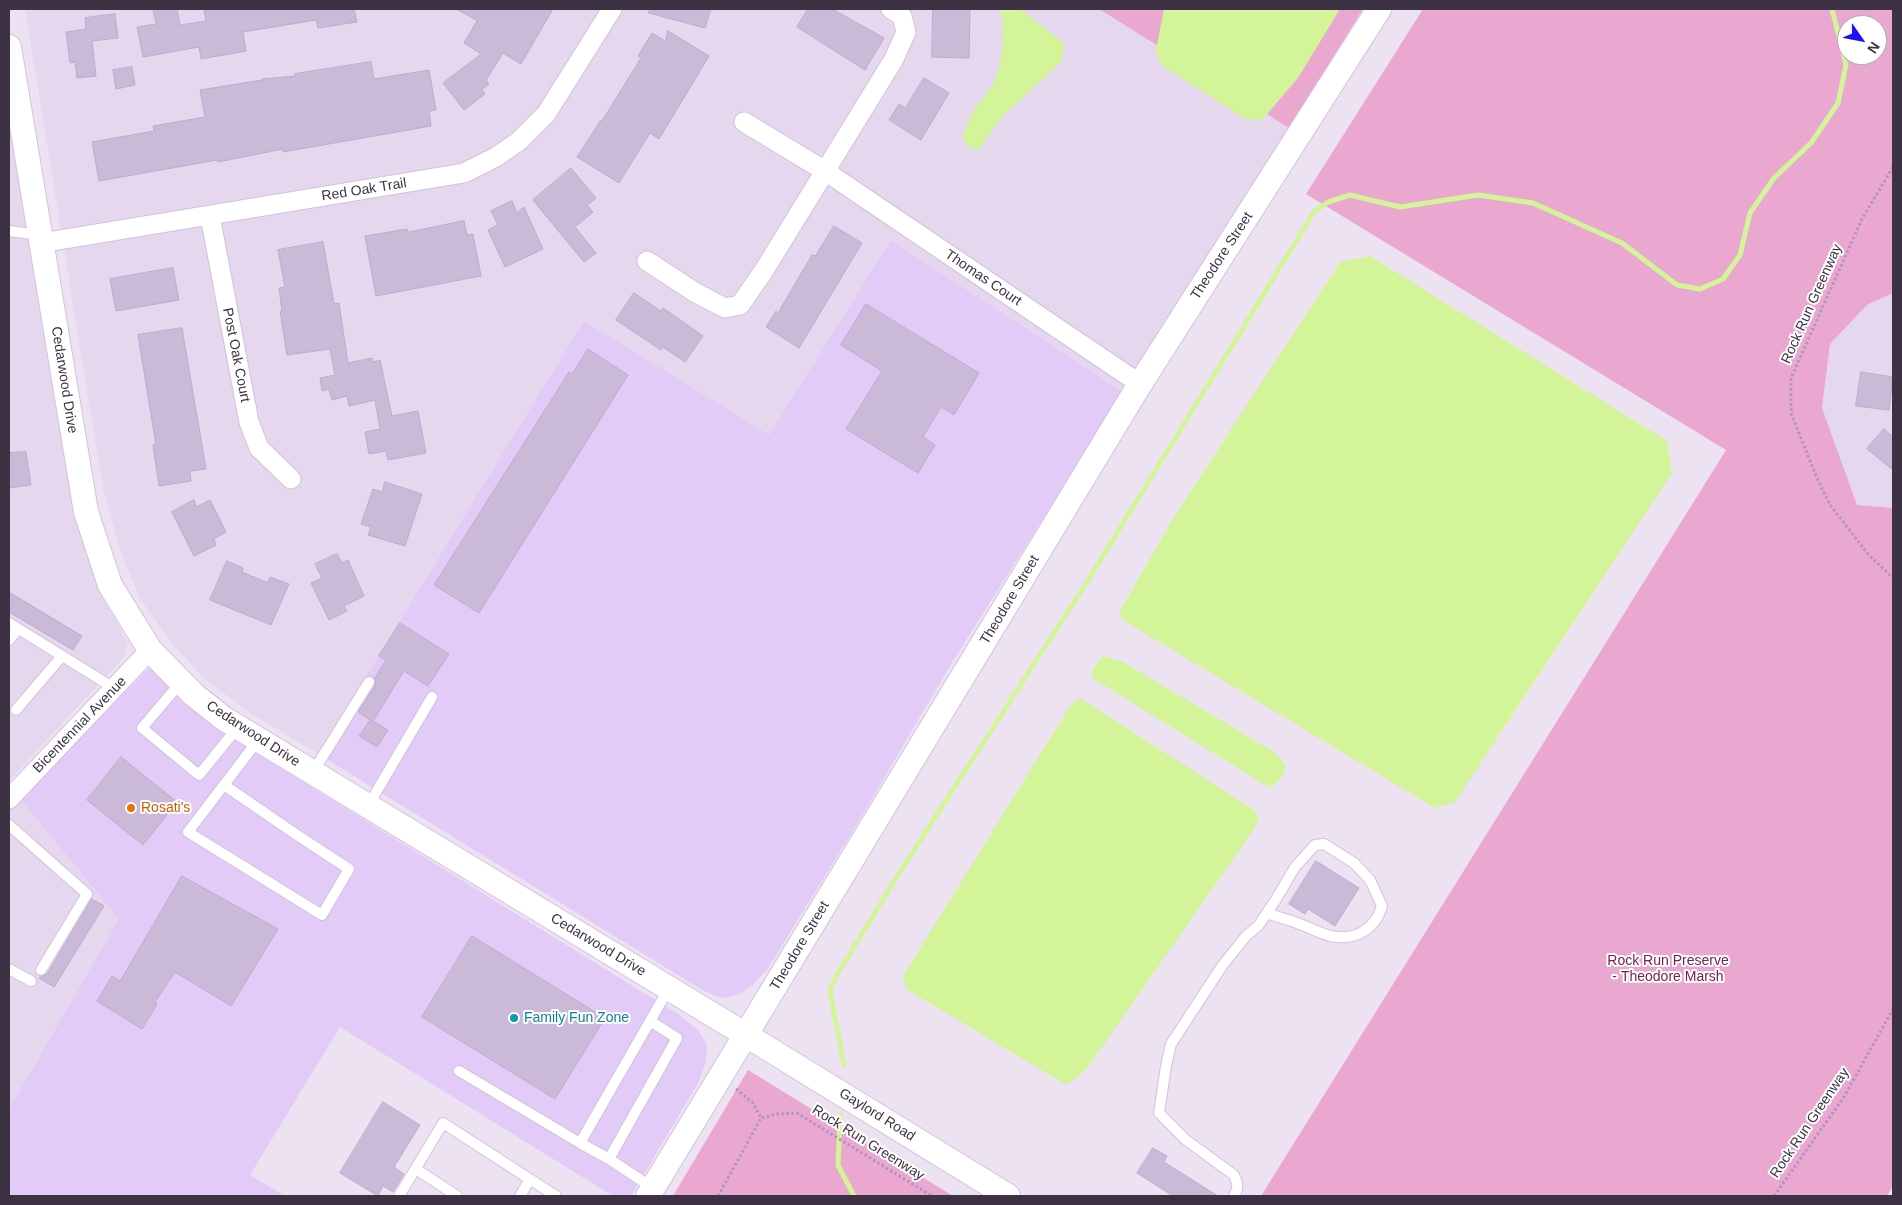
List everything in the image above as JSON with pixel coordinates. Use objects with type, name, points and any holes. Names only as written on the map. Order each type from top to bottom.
[{"type":"street","name":"Red Oak Trail","points":[[40,239],[210,216],[464,173],[496,157],[520,141],[546,114],[612,9]]},
{"type":"street","points":[[647,261],[696,293],[726,308],[740,305],[763,272],[894,59],[906,32],[902,16],[891,9]]},
{"type":"street","name":"Theodore Street","points":[[650,1192],[1140,384],[1379,9]]},
{"type":"street","name":"Cedarwood Drive","points":[[9,47],[14,110],[40,239],[86,512],[110,585],[150,650],[193,694],[223,718],[746,1035]]},
{"type":"street","name":"Thomas Court","points":[[744,122],[825,171],[1140,384]]},
{"type":"street","name":"Post Oak Court","points":[[210,216],[249,422],[259,448],[291,480]]},
{"type":"street","name":"Bicentennial Avenue","points":[[9,799],[150,650]]},
{"type":"street","name":"Gaylord Road","points":[[746,1035],[1008,1196]]},
{"type":"lane","points":[[9,231],[40,239]]},
{"type":"lane","points":[[9,623],[114,688]]},
{"type":"lane","points":[[9,640],[18,629]]},
{"type":"lane","points":[[16,710],[62,656]]},
{"type":"lane","points":[[181,682],[142,728],[199,775],[238,727]]},
{"type":"lane","points":[[313,772],[369,682]]},
{"type":"lane","points":[[368,806],[432,697]]},
{"type":"lane","points":[[224,785],[297,836],[349,869],[322,916],[188,832],[224,785],[259,740]]},
{"type":"lane","points":[[9,826],[87,894],[41,970]]},
{"type":"lane","points":[[1234,1196],[1238,1190],[1238,1183],[1234,1175],[1186,1140],[1169,1124],[1160,1112],[1161,1094],[1171,1044],[1222,966],[1246,936],[1258,926],[1294,867],[1315,845],[1324,844],[1354,863],[1370,880],[1382,906],[1378,919],[1368,929],[1348,937],[1331,936],[1296,922],[1283,920],[1268,912]]},
{"type":"lane","points":[[9,969],[31,981]]},
{"type":"lane","points":[[580,1142],[669,988]]},
{"type":"lane","points":[[609,1159],[677,1038],[650,1021]]},
{"type":"lane","points":[[459,1071],[609,1159],[650,1192]]},
{"type":"lane","points":[[399,1196],[443,1123],[556,1196]]},
{"type":"lane","points":[[416,1169],[457,1196]]},
{"type":"lane","points":[[520,1196],[530,1179]]},
{"type":"path","name":"Rock Run Greenway","points":[[1893,167],[1862,219],[1791,378],[1791,413],[1816,476],[1830,504],[1868,554],[1893,578]]},
{"type":"path","name":"Rock Run Greenway","points":[[1774,1196],[1844,1097],[1893,1009]]},
{"type":"path","points":[[718,1196],[761,1118],[753,1102],[719,1079]]},
{"type":"path","name":"Rock Run Greenway","points":[[761,1118],[777,1114],[797,1113],[932,1196]]},
{"type":"shaded area","points":[[25,9],[1099,9],[1289,128],[1123,392],[891,240],[769,436],[584,321],[318,754],[252,714],[207,681],[172,644],[140,599],[120,550],[103,488]]},
{"type":"shaded area","points":[[1000,9],[1020,9],[1064,43],[1062,61],[1001,118],[978,151],[968,146],[962,138],[972,113],[990,89],[1000,64],[1003,27]]},
{"type":"shaded area","points":[[1164,9],[1340,9],[1298,78],[1262,120],[1245,119],[1161,65],[1156,50]]},
{"type":"shaded area","points":[[9,107],[74,500],[86,555],[106,604],[127,644],[124,657],[9,781]]},
{"type":"shaded area","points":[[891,240],[1123,392],[951,664],[857,824],[768,968],[753,985],[740,994],[722,998],[704,991],[318,754],[584,321],[769,435]]},
{"type":"shaded area","points":[[1370,256],[1667,441],[1672,473],[1455,802],[1435,808],[1121,619],[1120,611],[1174,517],[1340,262]]},
{"type":"shaded area","points":[[1893,293],[1893,508],[1857,505],[1822,408],[1830,344],[1867,305]]},
{"type":"shaded area","points":[[1104,656],[1123,662],[1274,752],[1286,765],[1283,776],[1270,788],[1092,678],[1093,668]]},
{"type":"shaded area","points":[[153,664],[193,708],[240,743],[678,1014],[698,1030],[707,1045],[706,1061],[698,1083],[631,1196],[613,1196],[340,1027],[250,1175],[285,1196],[9,1196],[9,1109],[119,919],[20,799]]},
{"type":"shaded area","points":[[1080,698],[1254,810],[1259,819],[1252,832],[1086,1070],[1066,1085],[906,989],[903,976],[1070,706]]},
{"type":"shaded area","points":[[9,786],[119,919],[9,1109]]},
{"type":"green space","points":[[1099,9],[1363,9],[1289,128]]},
{"type":"green space","name":"Rock Run Preserve - Theodore Marsh","points":[[1423,9],[1893,9],[1893,293],[1867,305],[1830,344],[1822,408],[1857,505],[1893,508],[1893,1186],[1887,1196],[1261,1196],[1726,450],[1306,194]]},
{"type":"green space","points":[[748,1070],[953,1196],[673,1196]]},
{"type":"building","points":[[153,9],[177,9],[180,25],[206,21],[204,9],[354,9],[357,22],[318,28],[316,20],[243,32],[246,51],[201,59],[199,47],[143,57],[137,27],[156,24]]},
{"type":"building","points":[[457,9],[553,9],[521,64],[503,53],[486,80],[489,84],[482,89],[485,94],[464,110],[443,83],[481,54],[464,43],[477,21]]},
{"type":"building","points":[[650,9],[711,9],[705,28],[649,13]]},
{"type":"building","points":[[808,9],[832,9],[884,38],[865,70],[797,27]]},
{"type":"building","points":[[933,9],[970,9],[969,58],[932,57]]},
{"type":"building","points":[[115,14],[118,38],[92,41],[96,76],[77,78],[75,62],[70,63],[66,32],[86,29],[85,18]]},
{"type":"building","points":[[668,31],[709,56],[659,139],[650,133],[619,183],[577,157],[641,58],[638,56],[652,33],[665,41]]},
{"type":"building","points":[[371,62],[374,79],[429,70],[436,110],[429,111],[431,126],[99,181],[92,142],[154,131],[153,126],[205,117],[200,90],[262,79],[296,76],[295,74]]},
{"type":"building","points":[[132,67],[135,85],[116,89],[113,70]]},
{"type":"building","points":[[924,78],[949,93],[921,140],[889,120],[899,104],[905,108]]},
{"type":"building","points":[[571,168],[596,198],[587,205],[593,212],[575,227],[596,253],[584,262],[533,200]]},
{"type":"building","points":[[512,201],[517,213],[524,207],[543,249],[505,267],[488,230],[498,225],[491,211]]},
{"type":"building","points":[[464,221],[467,235],[473,234],[481,276],[376,296],[365,236],[407,229],[408,232]]},
{"type":"building","points":[[834,226],[862,243],[799,348],[766,327],[776,311],[778,313],[812,255],[815,256]]},
{"type":"building","points":[[323,242],[334,304],[339,303],[348,363],[372,358],[373,362],[380,360],[392,416],[418,411],[426,453],[388,460],[386,451],[369,454],[365,432],[380,429],[375,400],[349,406],[347,396],[332,400],[329,389],[322,391],[320,378],[335,375],[330,349],[287,355],[280,311],[282,311],[279,288],[285,287],[278,250]]},
{"type":"building","points":[[173,268],[179,300],[116,311],[110,279]]},
{"type":"building","points":[[634,293],[661,311],[663,308],[703,336],[685,362],[663,347],[661,350],[616,320]]},
{"type":"building","points":[[866,304],[979,373],[954,415],[941,407],[923,437],[935,445],[918,473],[846,429],[882,371],[841,345]]},
{"type":"building","points":[[182,328],[206,469],[190,471],[191,481],[159,486],[153,445],[156,445],[138,335]]},
{"type":"building","points":[[588,349],[628,375],[479,613],[434,585],[569,372],[572,374]]},
{"type":"building","points":[[1861,372],[1893,377],[1889,410],[1856,406]]},
{"type":"building","points":[[1884,429],[1893,437],[1893,470],[1867,449]]},
{"type":"building","points":[[26,452],[31,485],[9,488],[9,453]]},
{"type":"building","points":[[385,482],[422,494],[405,546],[368,535],[371,527],[361,524],[373,489],[382,492]]},
{"type":"building","points":[[194,500],[196,507],[210,500],[226,532],[214,539],[216,545],[194,556],[172,512]]},
{"type":"building","points":[[337,554],[342,563],[348,560],[364,596],[344,606],[347,611],[329,620],[311,583],[322,578],[315,564]]},
{"type":"building","points":[[227,561],[243,568],[242,572],[268,583],[270,577],[289,584],[271,625],[210,600]]},
{"type":"building","points":[[9,592],[82,636],[73,650],[9,612]]},
{"type":"building","points":[[400,623],[449,654],[428,686],[404,671],[373,721],[388,730],[377,747],[359,736],[370,720],[358,712],[375,686],[375,678],[386,660],[379,656]]},
{"type":"building","points":[[121,757],[177,802],[143,845],[87,800]]},
{"type":"building","points":[[1316,861],[1359,888],[1335,926],[1308,909],[1305,914],[1289,904]]},
{"type":"building","points":[[182,876],[278,929],[231,1006],[175,972],[155,1002],[157,1004],[142,1029],[97,1001],[112,976],[120,981]]},
{"type":"building","points":[[92,899],[104,906],[54,987],[39,978],[47,974]]},
{"type":"building","name":"Family Fun Zone","points":[[472,936],[605,1018],[555,1099],[422,1017]]},
{"type":"building","points":[[383,1102],[420,1125],[394,1167],[404,1174],[393,1192],[383,1186],[378,1196],[340,1173]]},
{"type":"building","points":[[1153,1148],[1167,1156],[1164,1162],[1218,1196],[1173,1196],[1137,1173]]},
{"type":"waterway","points":[[844,1064],[830,992],[835,978],[903,867],[1087,582],[1314,212],[1328,202],[1350,195],[1400,207],[1478,195],[1533,203],[1622,243],[1677,285],[1700,289],[1723,279],[1740,255],[1750,213],[1774,178],[1811,143],[1838,103],[1846,65],[1832,9]]},
{"type":"waterway","points":[[840,1114],[838,1165],[854,1196]]},
{"type":"place","name":"Rosati's","points":[[131,808]]},
{"type":"place","name":"Family Fun Zone","points":[[514,1018]]}]
